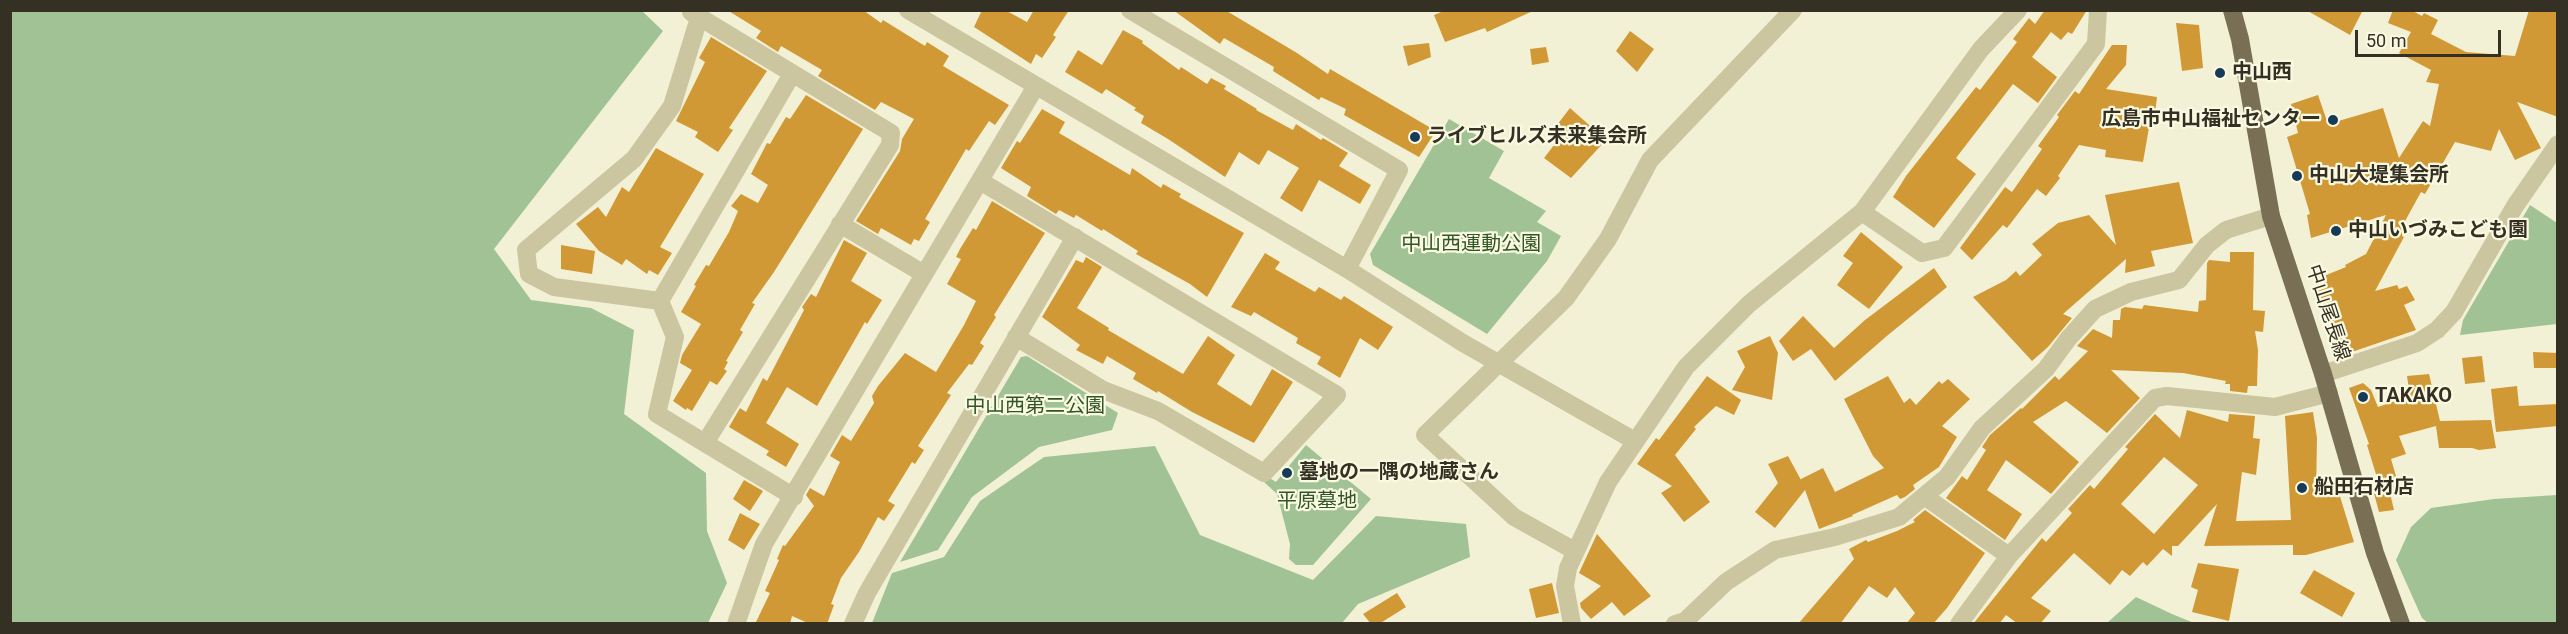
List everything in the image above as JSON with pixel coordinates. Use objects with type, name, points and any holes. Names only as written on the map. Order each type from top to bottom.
[{"type":"main road","name":"中山尾長線","points":[[2232,10],[2240,39],[2271,216],[2329,393],[2375,553],[2401,624]]},
{"type":"street","points":[[908,10],[1347,269],[1463,343],[1635,441]]},
{"type":"street","points":[[1130,10],[1399,170],[1347,269]]},
{"type":"street","points":[[1575,551],[1514,517],[1425,435],[1566,298],[1608,239],[1650,160],[1793,10]]},
{"type":"street","points":[[1572,624],[1564,586],[1575,551],[1608,482],[1686,367],[1741,312],[1791,267],[1862,212],[1981,49],[2018,10]]},
{"type":"street","points":[[1862,212],[1922,253],[1944,248],[2096,44],[2098,10]]},
{"type":"street","points":[[660,301],[554,287],[529,274],[526,250],[634,159],[672,106],[694,14],[891,133],[890,145],[705,443]]},
{"type":"street","points":[[660,301],[792,74]]},
{"type":"street","points":[[736,624],[764,544],[794,497],[1035,86]]},
{"type":"street","points":[[2323,374],[2418,343],[2438,330],[2454,312],[2515,206],[2558,144]]},
{"type":"street","points":[[980,181],[1337,395],[1264,473],[1158,411],[1103,390],[1016,337]]},
{"type":"street","points":[[1676,624],[1685,621],[1726,582],[1775,550],[1835,537],[1899,517],[1947,477],[1982,428],[2046,369],[2068,339],[2095,309],[2131,292],[2179,280],[2207,245],[2226,230],[2271,216]]},
{"type":"street","points":[[840,224],[924,274]]},
{"type":"street","points":[[853,624],[867,593],[1075,237]]},
{"type":"street","points":[[660,301],[675,337],[657,414],[794,497]]},
{"type":"street","points":[[1959,624],[2009,556],[2155,398],[2167,396],[2275,407],[2329,393]]},
{"type":"street","points":[[1924,496],[2009,556]]},
{"type":"street","points":[[1701,624],[1716,602],[1716,591]]},
{"type":"green space","points":[[10,11],[642,11],[663,31],[494,249],[531,300],[591,308],[634,330],[624,414],[706,473],[707,531],[727,583],[708,623],[11,623]]},
{"type":"green space","name":"中山西運動公園","points":[[1449,119],[1504,151],[1489,178],[1546,211],[1537,222],[1561,236],[1547,261],[1487,334],[1373,265],[1370,254]]},
{"type":"green space","points":[[2530,205],[2557,223],[2557,324],[2460,335],[2463,320]]},
{"type":"green space","name":"中山西第二公園","points":[[1027,356],[1118,413],[1112,430],[1039,447],[972,497],[938,550],[900,562],[1021,357]]},
{"type":"green space","name":"平原墓地","points":[[1306,445],[1371,499],[1313,565],[1296,565],[1289,559],[1290,544],[1277,494],[1264,482],[1268,477],[1276,482]]},
{"type":"green space","points":[[1155,446],[1200,535],[1313,580],[1376,516],[1466,524],[1470,557],[1358,604],[1342,623],[872,623],[892,573],[944,557],[980,501],[1044,457]]},
{"type":"green space","points":[[2557,495],[2557,623],[2429,624],[2422,618],[2396,560],[2411,527],[2431,508],[2494,499]]},
{"type":"green space","points":[[2136,597],[2172,614],[2194,623],[2107,623]]},
{"type":"building","points":[[727,10],[863,10],[881,23],[883,20],[925,46],[927,42],[949,56],[943,66],[1009,105],[995,125],[989,121],[969,151],[966,149],[925,219],[930,222],[919,241],[914,239],[911,245],[881,228],[878,234],[856,221],[900,151],[902,139],[914,119],[881,102],[875,110],[818,76],[822,70],[781,46],[778,52],[756,38],[761,31]]},
{"type":"building","points":[[982,10],[1005,10],[1027,22],[1034,10],[1069,10],[1053,35],[1056,37],[1042,58],[1036,54],[1031,64],[974,27]]},
{"type":"building","points":[[1173,10],[1225,10],[1328,74],[1330,69],[1436,131],[1419,157],[1344,115],[1346,109],[1321,97],[1319,100],[1273,71],[1274,67],[1224,38],[1220,44]]},
{"type":"building","points":[[1446,10],[1535,10],[1487,32],[1485,28],[1445,42],[1434,15]]},
{"type":"building","points":[[2045,10],[2087,10],[2072,34],[2068,32],[2061,40],[2051,32],[2032,57],[2057,77],[2038,103],[2013,84],[1956,158],[1976,174],[1934,228],[1893,197],[1906,176],[1976,87],[1980,90],[2017,42],[2013,39],[2029,18],[2035,24]]},
{"type":"building","points":[[2306,10],[2363,10],[2350,35]]},
{"type":"building","points":[[2393,10],[2411,10],[2422,16],[2424,13],[2438,20],[2431,34],[2466,52],[2515,56],[2529,10],[2558,10],[2558,117],[2517,102],[2541,148],[2515,160],[2499,129],[2491,151],[2455,142],[2425,194],[2421,192],[2404,223],[2408,226],[2402,236],[2404,237],[2375,291],[2397,285],[2399,289],[2407,286],[2415,300],[2404,305],[2416,330],[2346,354],[2344,349],[2341,349],[2314,280],[2346,267],[2345,265],[2366,254],[2386,215],[2311,238],[2307,215],[2310,214],[2287,137],[2298,133],[2291,104],[2318,95],[2328,124],[2383,108],[2399,158],[2423,121],[2430,126],[2439,84],[2426,82],[2431,70],[2399,53],[2411,32],[2388,23]]},
{"type":"building","points":[[2176,23],[2199,25],[2203,68],[2182,71]]},
{"type":"building","points":[[1123,30],[1143,41],[1142,43],[1179,70],[1181,67],[1207,84],[1211,78],[1226,86],[1224,89],[1256,110],[1293,130],[1296,124],[1348,153],[1339,166],[1371,185],[1360,204],[1319,180],[1302,212],[1280,198],[1299,168],[1268,150],[1259,165],[1239,152],[1225,177],[1141,123],[1144,116],[1134,110],[1136,108],[1106,89],[1102,94],[1065,72],[1078,50],[1102,65]]},
{"type":"building","points":[[1630,31],[1654,49],[1637,72],[1616,51]]},
{"type":"building","points":[[711,37],[767,71],[729,128],[733,130],[718,152],[695,137],[698,132],[676,121],[705,62],[699,58]]},
{"type":"building","points":[[1429,43],[1431,57],[1408,66],[1403,46]]},
{"type":"building","points":[[2112,45],[2127,45],[2126,65],[2106,89],[2157,97],[2154,122],[2150,122],[2143,162],[2105,157],[2106,150],[2079,145],[2058,176],[2060,178],[2046,196],[2037,189],[2007,228],[2003,225],[1972,260],[1960,248],[2005,187],[2012,192],[2042,149],[2038,146],[2059,117],[2057,115],[2075,91],[2079,94]]},
{"type":"building","points":[[1546,47],[1549,62],[1532,65],[1530,49]]},
{"type":"building","points":[[806,95],[863,129],[774,272],[752,303],[755,304],[740,330],[743,332],[726,361],[728,362],[724,369],[727,371],[717,385],[710,381],[692,411],[687,408],[686,410],[673,401],[692,370],[680,363],[682,355],[701,324],[681,312],[706,265],[709,266],[729,232],[738,211],[731,206],[741,194],[758,203],[768,185],[751,174],[767,143],[770,144],[786,117],[790,119]]},
{"type":"building","points":[[1570,108],[1606,140],[1571,178],[1544,158],[1561,136],[1554,129]]},
{"type":"building","points":[[1042,109],[1065,122],[1059,133],[1130,175],[1132,168],[1161,188],[1163,184],[1181,194],[1179,197],[1244,233],[1207,297],[1190,284],[1136,254],[1138,251],[1103,229],[1102,231],[1076,215],[1074,218],[1059,210],[1056,214],[1027,196],[1031,187],[1001,168],[1017,141],[1020,143]]},
{"type":"building","points":[[656,148],[704,174],[660,247],[672,253],[658,275],[649,270],[647,274],[626,259],[622,265],[599,251],[576,224],[598,207],[606,217],[622,187],[629,192]]},
{"type":"building","points":[[2179,182],[2193,243],[2151,251],[2155,266],[2125,273],[2126,259],[2063,314],[2072,318],[2048,347],[2032,361],[1973,297],[2006,280],[2016,271],[2020,276],[2042,255],[2032,244],[2058,223],[2089,215],[2116,245],[2105,195]]},
{"type":"building","points":[[992,201],[1045,233],[994,315],[996,317],[980,343],[984,346],[972,365],[969,364],[947,393],[951,395],[918,446],[924,450],[915,464],[912,462],[888,501],[895,505],[884,521],[878,517],[859,552],[841,578],[831,604],[834,605],[827,624],[810,624],[792,616],[790,624],[755,624],[770,593],[765,591],[783,545],[785,546],[814,506],[806,495],[810,488],[824,496],[840,462],[830,456],[842,435],[851,441],[874,403],[872,396],[878,386],[905,353],[936,372],[964,325],[976,301],[947,284],[961,259],[956,257],[960,249],[973,228],[976,230]]},
{"type":"building","points":[[1861,232],[1903,267],[1869,309],[1837,285],[1853,263],[1843,256]]},
{"type":"building","points":[[844,240],[867,253],[851,281],[882,300],[867,324],[865,322],[817,406],[787,387],[766,423],[799,444],[786,467],[766,455],[769,451],[729,427],[740,408],[746,412],[763,378],[767,381],[804,310],[802,307],[811,294],[816,297]]},
{"type":"building","points":[[561,245],[595,251],[592,274],[561,269]]},
{"type":"building","points":[[2230,252],[2254,252],[2253,310],[2265,311],[2263,332],[2255,331],[2258,350],[2257,386],[2248,386],[2247,393],[2230,391],[2230,384],[2225,384],[2226,381],[2183,373],[2111,370],[2140,398],[2107,433],[2066,401],[2033,422],[2079,462],[2051,494],[2006,460],[1987,490],[2022,514],[2005,540],[1946,498],[1962,476],[1967,480],[1986,450],[1982,447],[1990,435],[2022,409],[2055,376],[2059,380],[2088,351],[2077,346],[2093,329],[2112,338],[2113,320],[2120,320],[2121,309],[2125,307],[2142,309],[2144,305],[2198,312],[2199,301],[2206,300],[2207,263],[2209,260],[2230,262]]},
{"type":"building","points":[[1265,253],[1280,262],[1275,269],[1315,292],[1319,287],[1341,300],[1344,296],[1393,327],[1378,350],[1360,338],[1340,378],[1317,364],[1321,357],[1296,343],[1298,338],[1254,312],[1251,316],[1231,307]]},
{"type":"building","points":[[1086,257],[1102,267],[1077,308],[1109,328],[1108,330],[1183,374],[1208,336],[1235,355],[1217,384],[1251,406],[1272,369],[1293,382],[1254,443],[1133,379],[1136,373],[1107,356],[1103,364],[1076,350],[1080,345],[1042,317],[1076,260],[1083,263]]},
{"type":"building","points":[[1934,268],[1947,287],[1835,381],[1811,349],[1793,361],[1779,341],[1803,316],[1834,348],[1865,320]]},
{"type":"building","points":[[1770,336],[1778,353],[1772,400],[1732,390],[1745,367],[1737,351]]},
{"type":"building","points":[[2533,352],[2558,353],[2558,368],[2534,368]]},
{"type":"building","points":[[2482,356],[2485,382],[2465,384],[2462,358]]},
{"type":"building","points":[[2429,374],[2440,421],[2491,420],[2496,448],[2479,450],[2439,448],[2436,426],[2399,436],[2406,454],[2391,459],[2400,490],[2390,493],[2394,510],[2379,512],[2372,486],[2379,484],[2367,445],[2369,444],[2349,388],[2363,383],[2371,390],[2378,407],[2410,396],[2407,376]]},
{"type":"building","points":[[1707,376],[1741,400],[1734,415],[1716,406],[1694,427],[1696,429],[1675,455],[1710,502],[1684,522],[1661,493],[1672,486],[1637,464],[1656,438],[1659,440]]},
{"type":"building","points":[[1888,376],[1904,403],[1910,398],[1916,405],[1939,381],[1942,384],[1948,379],[1970,399],[1942,426],[1957,437],[1939,467],[1913,485],[1915,489],[1905,497],[1900,499],[1897,495],[1819,529],[1805,490],[1775,528],[1755,512],[1778,483],[1768,464],[1788,456],[1801,480],[1823,468],[1835,492],[1884,468],[1873,456],[1844,399]]},
{"type":"building","points":[[2517,386],[2519,406],[2558,404],[2558,426],[2496,432],[2491,389]]},
{"type":"building","points":[[2187,410],[2228,422],[2229,414],[2255,416],[2253,438],[2260,439],[2256,475],[2242,472],[2236,521],[2291,520],[2285,416],[2313,412],[2317,438],[2316,496],[2338,490],[2354,542],[2306,555],[2293,555],[2293,545],[2204,546],[2217,504],[2178,546],[2172,546],[2172,556],[2163,549],[2147,566],[2143,562],[2130,576],[2122,570],[2110,585],[2074,553],[2031,598],[2051,611],[2040,624],[2018,624],[2006,615],[1999,624],[1973,624],[2042,538],[2046,542],[2072,513],[2068,509],[2090,485],[2094,489],[2128,449],[2125,447],[2155,414],[2180,438]],"holes":[[[2164,457],[2198,485],[2154,534],[2121,504]]]},
{"type":"building","points":[[744,480],[763,491],[750,511],[733,499]]},
{"type":"building","points":[[1925,510],[1985,553],[1947,608],[1933,624],[1906,624],[1915,613],[1895,587],[1887,598],[1869,586],[1840,624],[1798,624],[1854,559],[1849,549],[1866,540],[1868,542],[1915,522],[1913,520]]},
{"type":"building","points":[[740,513],[760,524],[744,550],[728,540]]},
{"type":"building","points":[[1597,534],[1651,596],[1624,616],[1612,602],[1591,619],[1581,608],[1580,603],[1601,586],[1579,573]]},
{"type":"building","points":[[2198,563],[2239,569],[2229,621],[2192,612],[2198,590],[2191,587]]},
{"type":"building","points":[[2314,570],[2355,593],[2342,617],[2300,593]]},
{"type":"building","points":[[1552,583],[1559,613],[1536,618],[1529,589]]},
{"type":"building","points":[[1397,593],[1406,607],[1379,624],[1371,624],[1363,614]]},
{"type":"place","name":"中山西","points":[[2220,73]]},
{"type":"place","name":"広島市中山福祉センター","points":[[2333,120]]},
{"type":"place","name":"ライブヒルズ未来集会所","points":[[1415,137]]},
{"type":"place","name":"中山大堤集会所","points":[[2297,176]]},
{"type":"place","name":"中山いづみこども園","points":[[2336,231]]},
{"type":"place","name":"TAKAKO","points":[[2363,397]]},
{"type":"place","name":"墓地の一隅の地蔵さん","points":[[1287,473]]},
{"type":"place","name":"船田石材店","points":[[2302,488]]}]
